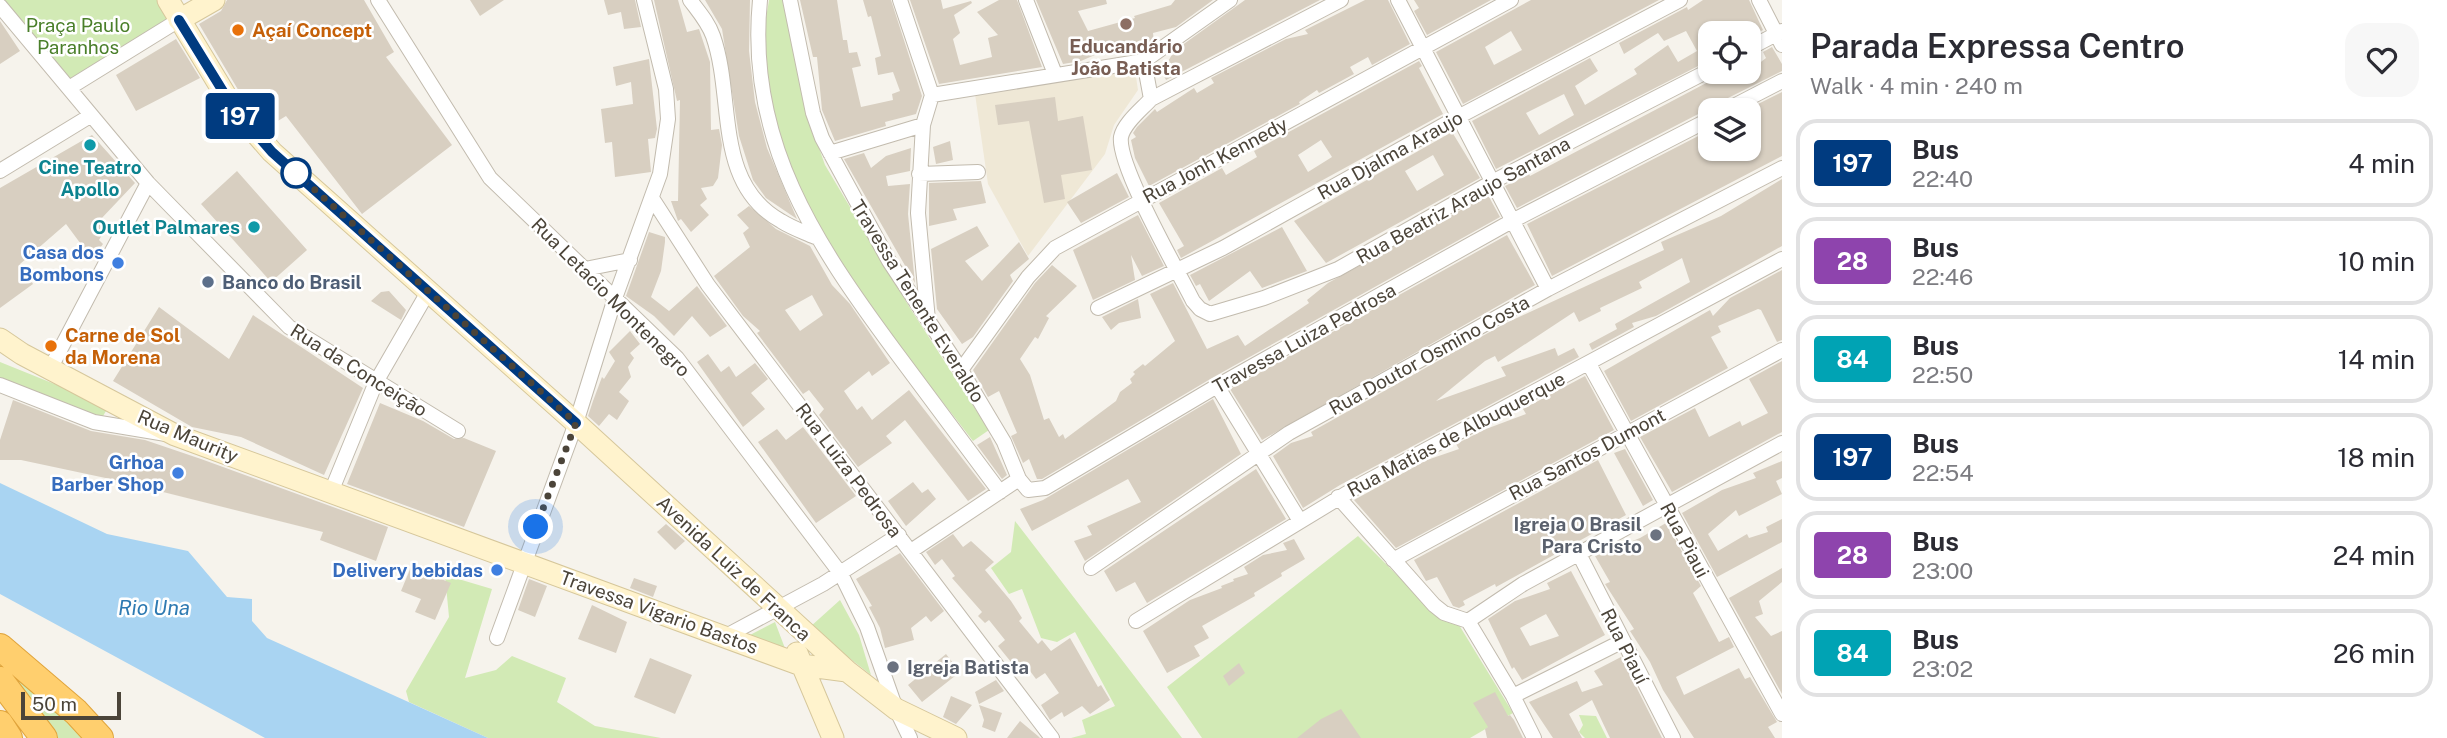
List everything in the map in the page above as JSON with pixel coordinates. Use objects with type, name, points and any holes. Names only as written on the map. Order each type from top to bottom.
[{"type":"highway","points":[[0,647],[76,712],[100,738]]},
{"type":"highway","points":[[0,680],[44,738]]},
{"type":"highway","points":[[0,724],[9,738]]},
{"type":"main road","name":"Avenida Luiz de Franca","points":[[168,0],[232,106],[260,139],[847,671],[896,709],[956,738]]},
{"type":"main road","points":[[179,20],[214,0]]},
{"type":"main road","points":[[0,339],[50,369]]},
{"type":"main road","name":"Rua Maurity","points":[[50,369],[175,435],[331,492]]},
{"type":"main road","name":"Travessa Vigario Bastos","points":[[331,492],[728,635],[801,664],[847,671]]},
{"type":"main road","points":[[781,614],[833,738]]},
{"type":"street","name":"Rua Letacio Montenegro","points":[[378,0],[476,160],[490,178],[677,358],[841,573],[867,627],[896,709]]},
{"type":"street","points":[[497,638],[576,423],[615,299],[652,198],[665,150],[668,119],[658,52],[644,0]]},
{"type":"street","points":[[690,0],[704,17],[717,51],[728,135],[741,177],[761,206],[780,221],[816,237]]},
{"type":"street","points":[[760,0],[756,37],[765,106],[781,165],[816,237],[838,275],[1000,492]]},
{"type":"street","name":"Travessa Tenente Everaldo","points":[[790,0],[813,113],[831,153],[890,261],[1004,442],[1019,479]]},
{"type":"street","points":[[900,0],[932,95],[923,125],[918,213],[929,324]]},
{"type":"street","points":[[1027,0],[1055,74]]},
{"type":"street","points":[[1178,270],[1142,199],[1122,150],[1121,137],[1151,99],[1340,0]]},
{"type":"street","points":[[1398,0],[1548,289]]},
{"type":"street","name":"Rua Jonh Kennedy","points":[[961,370],[1041,261],[1055,248],[1511,0]]},
{"type":"street","name":"Rua Djalma Araujo","points":[[1098,308],[1178,270],[1458,117],[1680,0]]},
{"type":"street","points":[[1759,0],[1780,37],[1761,44]]},
{"type":"street","points":[[932,95],[1144,61],[1221,2]]},
{"type":"street","name":"Rua da Conceição","points":[[0,6],[148,183],[289,327],[458,431]]},
{"type":"street","points":[[69,88],[179,20]]},
{"type":"street","points":[[1144,61],[1151,99]]},
{"type":"street","name":"Rua Beatriz Araujo Santana","points":[[1178,270],[1200,310],[1210,314],[1253,302],[1338,270],[1492,182],[1698,76]]},
{"type":"street","points":[[1749,98],[1782,81]]},
{"type":"street","points":[[0,172],[90,116]]},
{"type":"street","points":[[831,153],[923,125]]},
{"type":"street","name":"Travessa Luiza Pedrosa","points":[[1019,479],[1028,490],[1045,488],[1217,386],[1512,221],[1698,125]]},
{"type":"street","name":"Rua Doutor Osmino Costa","points":[[1091,568],[1258,453],[1548,289],[1782,168]]},
{"type":"street","points":[[919,174],[978,172]]},
{"type":"street","points":[[50,369],[148,183]]},
{"type":"street","name":"Rua Luiza Pedrosa","points":[[652,198],[708,285],[1052,738]]},
{"type":"street","points":[[1641,327],[1770,258],[1781,259]]},
{"type":"street","name":"Rua Matias de Albuquerque","points":[[1136,621],[1338,497],[1781,259]]},
{"type":"street","points":[[585,269],[630,260]]},
{"type":"street","points":[[331,492],[376,382],[428,292]]},
{"type":"street","name":"Rua Santos Dumont","points":[[1393,561],[1782,350]]},
{"type":"street","name":"Rua Piaui","points":[[1589,364],[1782,714]]},
{"type":"street","points":[[0,385],[94,422],[175,435]]},
{"type":"street","points":[[1217,386],[1300,521]]},
{"type":"street","points":[[1468,621],[1500,598],[1782,443]]},
{"type":"street","points":[[911,551],[1019,479]]},
{"type":"street","points":[[1338,497],[1434,605],[1444,613],[1468,621],[1513,696],[1534,738]]},
{"type":"street","points":[[728,635],[781,614],[899,535]]},
{"type":"street","name":"Rua Piauí","points":[[1579,554],[1673,738]]},
{"type":"street","points":[[1513,696],[1623,641]]},
{"type":"street","points":[[896,709],[910,738]]},
{"type":"shaded area","points":[[1135,70],[1138,90],[1114,125],[1105,154],[1028,256],[988,184],[975,94]]},
{"type":"green space","name":"Praça Paulo Paranhos","points":[[4,0],[159,0],[170,19],[70,84]]},
{"type":"green space","points":[[769,0],[783,0],[806,111],[825,165],[910,308],[989,430],[973,441],[868,305],[808,207],[786,154],[770,100],[764,37]]},
{"type":"green space","points":[[0,362],[109,406],[100,421],[0,382]]},
{"type":"green space","points":[[1015,521],[1182,738],[1071,738],[1086,734],[1082,720],[1115,706],[1075,632],[1057,642],[1041,638],[1022,589],[1009,594],[991,568],[1011,552]]},
{"type":"green space","points":[[1358,536],[1440,618],[1459,625],[1513,713],[1470,738],[1202,738],[1167,687]]},
{"type":"green space","points":[[445,575],[492,589],[465,678],[496,670],[512,656],[566,678],[557,702],[595,726],[661,738],[488,738],[409,702],[406,691],[449,617]]},
{"type":"green space","points":[[840,600],[859,635],[871,675],[810,627]]},
{"type":"green space","points":[[775,622],[786,651],[748,636]]},
{"type":"green space","points":[[0,653],[98,738],[46,738],[0,678]]},
{"type":"green space","points":[[1579,715],[1596,716],[1607,738],[1585,738],[1579,732],[1583,725]]},
{"type":"water","name":"Rio Una","points":[[0,483],[107,534],[188,551],[227,597],[252,599],[252,621],[267,638],[488,738],[265,738],[0,594]]},
{"type":"building","points":[[227,0],[364,0],[394,52],[386,57],[452,145],[362,214],[286,116],[268,127],[243,98],[199,24],[221,11]]},
{"type":"building","points":[[470,0],[504,0],[480,16]]},
{"type":"building","points":[[604,0],[635,0],[641,27],[624,29],[621,12],[608,15]]},
{"type":"building","points":[[654,0],[678,0],[687,32],[699,29],[710,62],[711,130],[719,129],[722,145],[718,178],[713,186],[701,188],[707,199],[700,205],[709,215],[691,232],[681,219],[678,221],[671,201],[678,201],[680,100],[677,101]]},
{"type":"building","points":[[705,0],[750,0],[749,51],[755,102],[767,148],[797,219],[766,198],[753,180],[739,136],[722,29]]},
{"type":"building","points":[[800,0],[837,0],[843,40],[847,40],[849,53],[857,52],[861,66],[852,68],[861,107],[893,100],[892,94],[900,91],[893,72],[878,75],[875,58],[881,56],[871,16],[868,17],[863,0],[891,0],[922,96],[916,114],[885,122],[886,126],[835,141],[822,110],[817,57],[813,57]]},
{"type":"building","points":[[910,0],[941,0],[943,9],[971,1],[972,3],[954,15],[960,33],[953,39],[960,65],[992,57],[988,38],[998,35],[977,12],[999,0],[1017,0],[1042,67],[939,84]]},
{"type":"building","points":[[1036,0],[1106,0],[1107,4],[1078,11],[1088,31],[1135,18],[1134,16],[1171,5],[1175,0],[1213,0],[1176,27],[1153,33],[1154,42],[1141,52],[1140,47],[1123,52],[1122,48],[1063,64]]},
{"type":"building","points":[[1245,0],[1320,0],[1166,80],[1162,72],[1174,51]]},
{"type":"building","points":[[1365,0],[1388,0],[1410,44],[1372,65],[1368,57],[1350,67],[1354,74],[1319,93],[1317,90],[1299,102],[1300,104],[1149,186],[1135,158],[1131,140],[1136,137],[1133,133],[1137,127],[1155,109],[1157,112],[1194,88],[1197,93],[1214,83],[1211,78],[1286,39],[1308,34],[1305,30]]},
{"type":"building","points":[[1414,0],[1491,0],[1427,35],[1414,11],[1419,8]]},
{"type":"building","points":[[1531,0],[1659,0],[1463,104],[1436,52]],"holes":[[[1511,31],[1522,50],[1494,65],[1485,47]]]},
{"type":"building","points":[[1703,0],[1749,0],[1759,21],[1698,21],[1698,66],[1496,169],[1472,121],[1590,58],[1598,71],[1575,86],[1585,105],[1637,74],[1634,69],[1668,45],[1678,62],[1697,51],[1686,31],[1664,41],[1658,33],[1624,54],[1619,43],[1687,7],[1688,10]],"holes":[[[1564,94],[1574,115],[1539,135],[1526,113]]]},
{"type":"building","points":[[0,21],[20,51],[0,64]]},
{"type":"building","points":[[176,39],[200,78],[136,111],[116,75]]},
{"type":"building","points":[[1772,47],[1782,64],[1782,71],[1761,82],[1761,62],[1766,58],[1763,52]]},
{"type":"building","points":[[649,59],[657,129],[655,138],[648,139],[651,172],[615,177],[612,142],[605,143],[601,109],[633,104],[631,82],[616,86],[613,67]]},
{"type":"building","points":[[1419,61],[1422,66],[1419,68],[1443,114],[1181,258],[1177,250],[1184,246],[1159,203],[1222,168],[1226,175],[1257,157],[1254,151]],"holes":[[[1321,140],[1332,157],[1308,172],[1298,155]]]},
{"type":"building","points":[[1704,84],[1756,84],[1728,98],[1698,98],[1698,114],[1517,208],[1505,186],[1529,174],[1530,176]]},
{"type":"building","points":[[1782,92],[1782,156],[1552,276],[1527,224],[1698,136],[1698,161],[1761,161],[1761,102]]},
{"type":"building","points":[[1055,97],[1058,121],[1083,116],[1092,170],[1061,175],[1065,199],[1044,203],[1029,121],[998,125],[995,105]]},
{"type":"building","points":[[1452,132],[1480,178],[1326,263],[1294,221]],"holes":[[[1433,155],[1444,175],[1417,191],[1405,171]]]},
{"type":"building","points":[[92,135],[135,183],[100,220],[106,228],[99,240],[103,244],[92,259],[66,224],[20,264],[33,284],[0,308],[0,188]]},
{"type":"building","points":[[950,141],[953,160],[936,164],[933,147]]},
{"type":"building","points":[[911,148],[910,171],[886,176],[888,186],[910,184],[908,214],[915,283],[844,159],[864,153],[871,168],[886,156]]},
{"type":"building","name":"Outlet Palmares","points":[[237,171],[307,250],[271,282],[201,204]]},
{"type":"building","points":[[1117,173],[1129,197],[1081,223],[1067,202]]},
{"type":"building","points":[[1782,179],[1782,246],[1656,316],[1632,323],[1634,327],[1592,350],[1589,344],[1617,329],[1615,324],[1690,282],[1682,258],[1639,282],[1642,288],[1600,308],[1601,311],[1579,322],[1574,312],[1498,362],[1495,356],[1485,361],[1436,401],[1506,376],[1501,367],[1555,348],[1558,356],[1574,348],[1579,357],[1340,485],[1303,508],[1273,456],[1291,443],[1313,436],[1311,432],[1504,324],[1664,250],[1661,242],[1721,216]]},
{"type":"building","points":[[981,181],[986,203],[953,209],[957,220],[929,226],[929,183]]},
{"type":"building","points":[[1488,195],[1500,217],[1212,378],[1042,479],[1037,479],[1029,459],[1023,463],[1011,436],[1017,433],[999,391],[988,397],[973,370],[1035,283],[1052,265],[1077,286],[1046,316],[1049,318],[1038,339],[1035,337],[1020,359],[1030,375],[1044,420],[1049,418],[1059,437],[1063,434],[1065,439],[1116,401],[1120,392],[1132,383],[1130,379],[1135,374],[1133,372],[1143,364],[1145,366],[1175,341],[1150,294],[1173,283],[1207,349],[1238,335],[1245,346],[1309,303],[1307,300],[1328,283]]},
{"type":"building","points":[[749,206],[776,229],[810,246],[832,285],[850,304],[890,363],[872,376],[869,371],[844,391],[857,410],[862,406],[872,420],[909,390],[986,489],[968,501],[905,420],[886,436],[892,443],[858,467],[819,415],[824,409],[809,390],[803,394],[757,333],[760,331],[743,316],[714,276],[750,247],[743,233],[749,228],[737,215]],"holes":[[[812,295],[823,315],[800,331],[785,310]]]},
{"type":"building","points":[[1138,215],[1164,266],[1142,276],[1131,255],[1135,280],[1093,300],[1073,250]]},
{"type":"building","points":[[977,226],[989,246],[965,261],[982,281],[1019,242],[1029,259],[1010,275],[1013,281],[973,337],[962,344],[937,309],[931,249]]},
{"type":"building","points":[[1282,227],[1307,271],[1262,288],[1250,271],[1209,301],[1200,284],[1196,286],[1190,275]]},
{"type":"building","points":[[649,232],[665,237],[661,271],[651,297],[669,311],[697,286],[727,326],[710,337],[692,316],[674,336],[654,316],[626,296]]},
{"type":"building","points":[[1507,235],[1535,285],[1262,440],[1230,389]]},
{"type":"building","points":[[1782,270],[1782,340],[1777,342],[1761,310],[1758,309],[1718,326],[1721,332],[1711,337],[1728,368],[1631,421],[1604,371],[1710,310],[1713,316],[1730,298]]},
{"type":"building","points":[[389,291],[406,310],[401,320],[371,301],[381,292]]},
{"type":"building","points":[[1138,299],[1141,318],[1119,323],[1111,330],[1102,317]]},
{"type":"building","points":[[159,307],[229,359],[253,315],[363,388],[324,475],[241,437],[192,427],[113,381]]},
{"type":"building","points":[[630,331],[640,344],[630,353],[634,358],[628,367],[631,377],[619,392],[629,401],[617,420],[609,414],[599,426],[588,416],[602,377],[604,379],[615,361],[609,352]]},
{"type":"building","points":[[708,354],[721,372],[729,366],[736,377],[755,363],[768,379],[751,393],[765,409],[743,427],[697,362]]},
{"type":"building","points":[[1782,361],[1782,432],[1672,492],[1640,437],[1695,408],[1709,437],[1740,421],[1742,426],[1768,413],[1749,379]]},
{"type":"building","points":[[1585,376],[1614,430],[1396,548],[1354,500],[1427,460],[1459,449],[1456,444],[1486,429],[1526,414],[1523,409]]},
{"type":"building","points":[[1213,399],[1241,454],[1085,561],[1074,541],[1092,535],[1087,526],[1141,502],[1128,479],[1032,531],[1020,509],[1043,500]]},
{"type":"building","points":[[13,400],[91,431],[145,440],[388,527],[376,561],[320,540],[323,532],[115,480],[21,460],[0,460],[0,440]]},
{"type":"building","points":[[380,403],[423,421],[454,439],[464,438],[496,451],[464,527],[347,484]]},
{"type":"building","points":[[803,427],[856,496],[816,523],[758,442],[777,429],[786,440]]},
{"type":"building","points":[[990,437],[1007,475],[1002,479],[977,445]]},
{"type":"building","points":[[1625,449],[1653,500],[1643,506],[1614,453]]},
{"type":"building","points":[[1598,460],[1626,515],[1496,587],[1495,584],[1463,601],[1465,605],[1459,608],[1453,606],[1437,577],[1426,581],[1414,560]]},
{"type":"building","points":[[1782,461],[1782,478],[1776,481],[1782,494],[1739,516],[1736,510],[1708,534],[1718,551],[1747,534],[1749,538],[1768,532],[1766,527],[1782,519],[1782,542],[1717,577],[1682,513],[1722,490],[1756,478],[1753,473]]},
{"type":"building","points":[[1256,469],[1286,519],[1147,603],[1135,582],[1116,592],[1104,571]]},
{"type":"building","points":[[913,482],[922,493],[928,489],[936,499],[906,526],[888,501]]},
{"type":"building","points":[[1666,523],[1701,586],[1693,593],[1719,642],[1729,637],[1734,647],[1676,677],[1684,695],[1739,668],[1745,679],[1750,677],[1777,722],[1768,727],[1775,738],[1694,738],[1663,690],[1650,662],[1630,631],[1634,629],[1605,584],[1610,582],[1595,556],[1640,538]]},
{"type":"building","points":[[666,524],[685,541],[675,550],[657,532]]},
{"type":"building","points":[[953,534],[963,547],[971,541],[994,562],[985,570],[1011,601],[1022,618],[1019,621],[1038,644],[1042,640],[1051,651],[1070,638],[1098,687],[1101,685],[1110,700],[1090,714],[1082,706],[1064,717],[1062,712],[1050,720],[1041,705],[1059,693],[1045,673],[1036,679],[1024,663],[1022,666],[1016,659],[1011,662],[998,646],[1005,640],[989,620],[985,623],[978,616],[982,612],[952,578],[955,576],[942,559],[935,565],[926,552]]},
{"type":"building","points":[[1294,539],[1305,559],[1281,573],[1282,576],[1254,593],[1255,596],[1202,626],[1209,638],[1194,646],[1200,656],[1167,673],[1143,631],[1190,600],[1222,588],[1221,586],[1234,581],[1233,579],[1248,574],[1244,567],[1263,555],[1287,550],[1283,543]]},
{"type":"building","points":[[900,553],[944,611],[931,622],[926,616],[911,628],[914,640],[885,648],[880,628],[869,607],[872,606],[856,579]]},
{"type":"building","points":[[411,567],[451,583],[435,620],[415,612],[421,599],[401,591]]},
{"type":"building","points":[[1782,568],[1782,582],[1759,601],[1763,614],[1755,617],[1771,636],[1782,631],[1782,694],[1729,598]]},
{"type":"building","points":[[1571,571],[1605,635],[1522,680],[1514,667],[1512,669],[1488,619],[1515,601],[1550,589],[1547,583]],"holes":[[[1546,614],[1559,636],[1530,646],[1520,628]]]},
{"type":"building","points":[[634,578],[657,586],[653,597],[630,588]]},
{"type":"building","points":[[529,579],[547,586],[535,617],[518,610]]},
{"type":"building","points":[[592,605],[627,622],[616,653],[578,639]]},
{"type":"building","points":[[946,654],[960,672],[922,702],[908,685]]},
{"type":"building","points":[[1621,657],[1662,738],[1610,738],[1592,700],[1569,714],[1582,738],[1553,738],[1529,702],[1577,681],[1582,692],[1603,685],[1594,671]]},
{"type":"building","points":[[650,658],[692,675],[675,714],[634,697]]},
{"type":"building","points":[[1239,663],[1245,673],[1229,686],[1223,676]]},
{"type":"building","points":[[996,680],[1004,691],[979,704],[975,692]]},
{"type":"building","points":[[1495,692],[1523,738],[1487,738],[1485,729],[1488,727],[1473,703]]},
{"type":"building","points":[[951,696],[972,705],[956,724],[943,717]]},
{"type":"building","points":[[979,705],[1002,713],[995,732],[982,727],[984,720]]},
{"type":"building","points":[[1341,709],[1361,738],[1297,738],[1321,719]]},
{"type":"building","points":[[1020,721],[1038,736],[1040,738],[1007,738]]},
{"type":"bus line","name":"197","points":[[179,20],[232,106],[272,152],[576,423]]},
{"type":"place","name":"Educandário João Batista","points":[[1126,24]]},
{"type":"place","name":"Açaí Concept","points":[[238,30]]},
{"type":"place","name":"Cine Teatro Apollo","points":[[90,145]]},
{"type":"place","name":"Outlet Palmares","points":[[254,227]]},
{"type":"place","name":"Casa dos Bombons","points":[[118,263]]},
{"type":"place","name":"Banco do Brasil","points":[[208,282]]},
{"type":"place","name":"Carne de Sol da Morena","points":[[51,346]]},
{"type":"place","name":"Grhoa Barber Shop","points":[[178,473]]},
{"type":"place","name":"Igreja O Brasil Para Cristo","points":[[1656,535]]},
{"type":"place","name":"Delivery bebidas","points":[[497,570]]},
{"type":"place","name":"Igreja Batista","points":[[893,667]]},
{"type":"route","points":[[296,173],[576,423],[536,527]]}]
